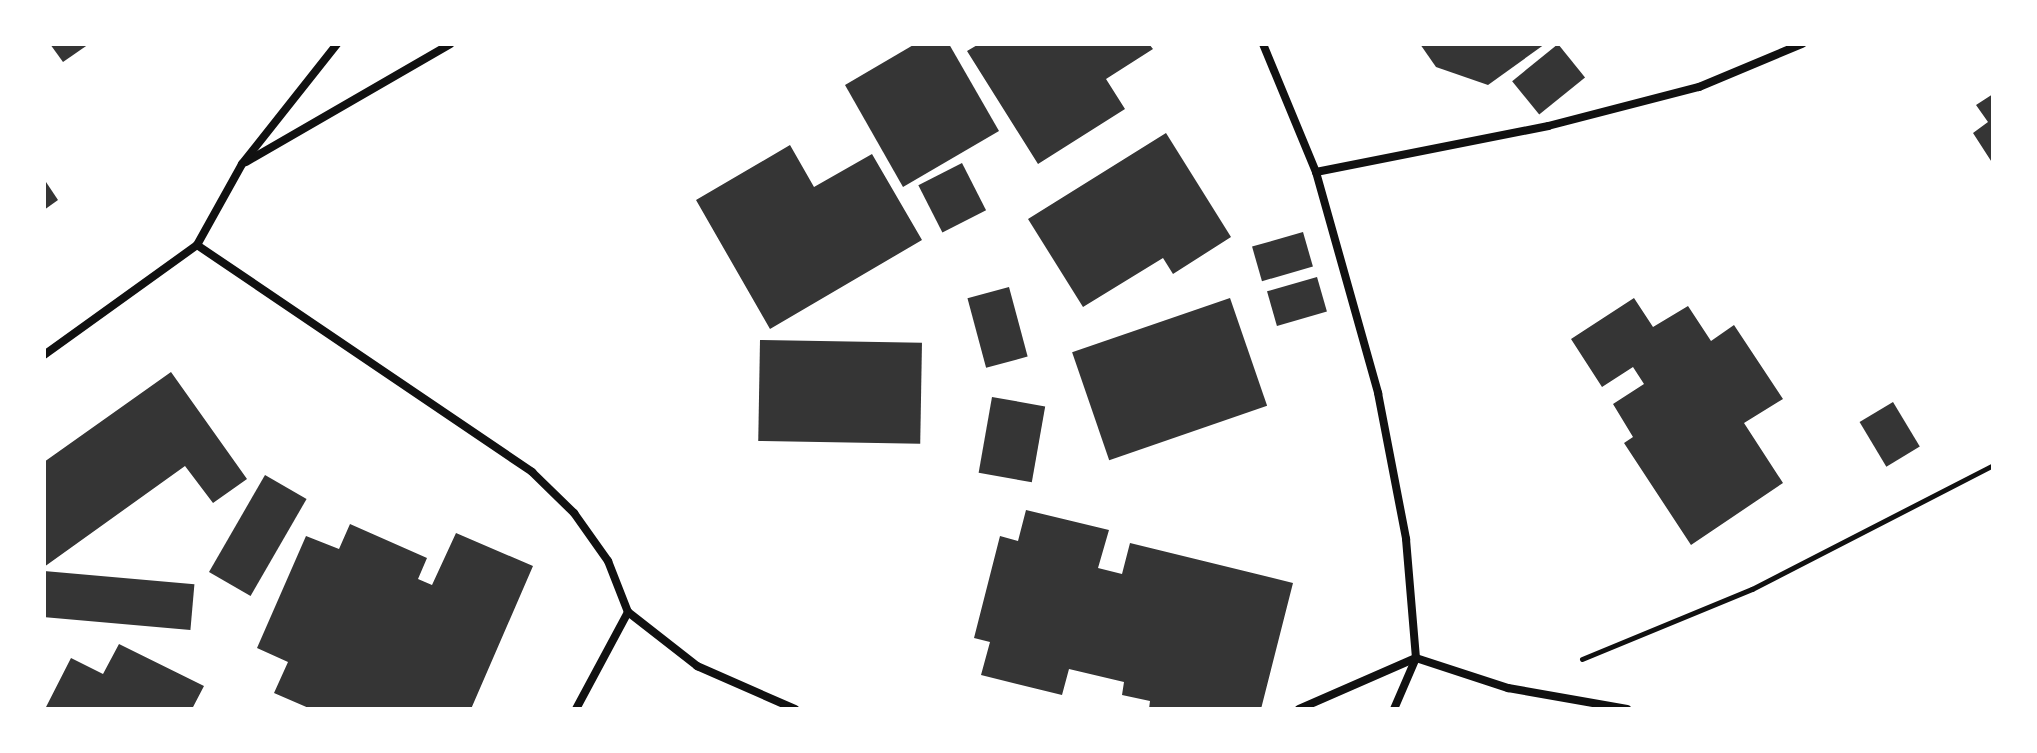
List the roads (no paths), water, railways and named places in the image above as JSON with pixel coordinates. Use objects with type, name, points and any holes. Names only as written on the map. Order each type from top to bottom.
[{"type":"street","points":[[44,355],[197,245],[242,164],[337,44]]},
{"type":"street","points":[[242,164],[450,44]]},
{"type":"street","points":[[1263,44],[1316,172],[1378,393],[1406,539],[1416,658],[1394,709]]},
{"type":"street","points":[[1316,172],[1548,126],[1699,87],[1802,44]]},
{"type":"street","points":[[197,245],[532,472],[574,513],[608,561],[628,612],[697,666],[795,709]]},
{"type":"street","points":[[576,709],[628,612]]},
{"type":"street","points":[[1299,709],[1416,658],[1508,688],[1627,709]]}]
